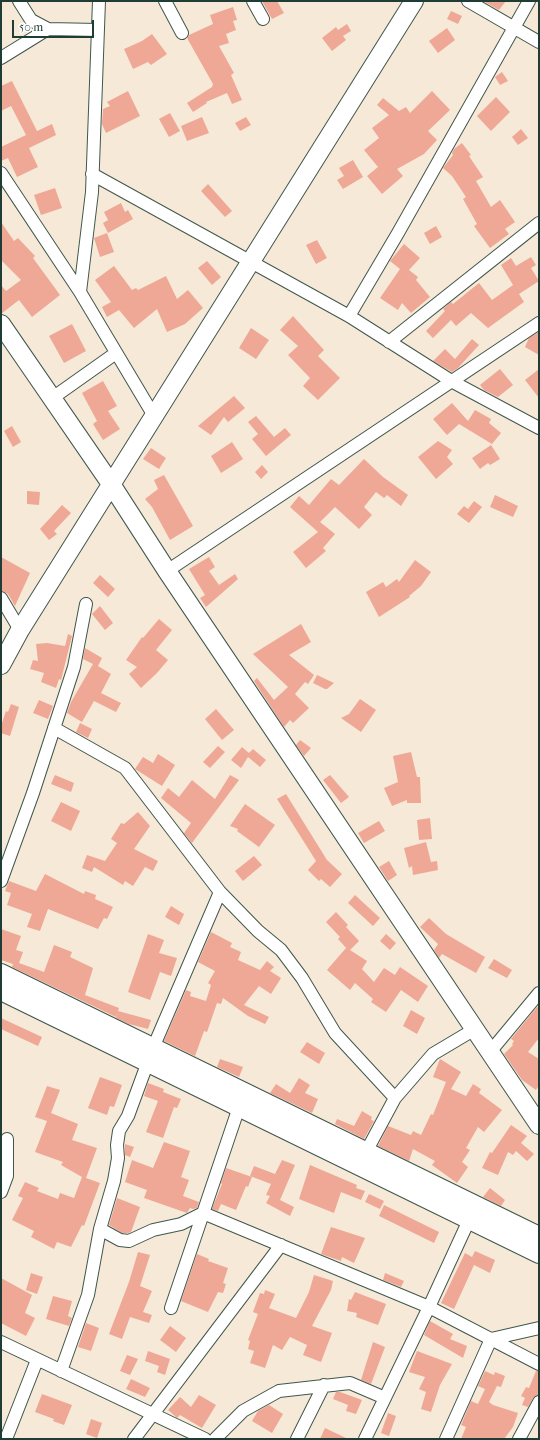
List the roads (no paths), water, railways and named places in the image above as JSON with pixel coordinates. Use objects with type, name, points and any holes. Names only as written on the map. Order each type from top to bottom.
[{"type":"main road","points":[[1,665],[20,630],[414,1]]},
{"type":"main road","points":[[1,324],[111,484],[167,571],[539,1125]]},
{"type":"main road","points":[[1,973],[150,1055],[240,1107],[539,1254]]},
{"type":"main road","points":[[1,991],[150,1055],[366,1152],[539,1236]]},
{"type":"street","points":[[20,1],[31,20],[48,29],[98,30]]},
{"type":"street","points":[[80,292],[92,192],[99,1]]},
{"type":"street","points":[[165,1],[182,33]]},
{"type":"street","points":[[253,1],[263,19]]},
{"type":"street","points":[[468,1],[514,29],[539,42]]},
{"type":"street","points":[[349,316],[398,233],[529,1]]},
{"type":"street","points":[[1,58],[48,29]]},
{"type":"street","points":[[1,173],[80,292],[154,416]]},
{"type":"street","points":[[92,174],[250,263],[349,316],[453,382],[539,428]]},
{"type":"street","points":[[390,342],[539,223]]},
{"type":"street","points":[[167,571],[453,382],[539,323]]},
{"type":"street","points":[[52,399],[116,353]]},
{"type":"street","points":[[1,598],[20,630]]},
{"type":"street","points":[[1,881],[74,667],[86,604]]},
{"type":"street","points":[[54,728],[125,768],[220,892],[258,931],[281,950],[302,978],[335,1033],[395,1098]]},
{"type":"street","points":[[61,1371],[88,1295],[100,1229],[114,1181],[118,1158],[117,1145],[119,1131],[128,1116],[150,1055],[220,892]]},
{"type":"street","points":[[490,1052],[539,992]]},
{"type":"street","points":[[366,1152],[395,1098],[433,1054],[475,1029]]},
{"type":"street","points":[[171,1308],[240,1107]]},
{"type":"street","points":[[1,1192],[7,1176],[7,1139]]},
{"type":"street","points":[[100,1229],[120,1240],[129,1241],[153,1230],[181,1224],[203,1213],[429,1307],[539,1364]]},
{"type":"street","points":[[365,1439],[469,1220]]},
{"type":"street","points":[[134,1439],[281,1245]]},
{"type":"street","points":[[491,1339],[539,1328]]},
{"type":"street","points":[[446,1439],[491,1339]]},
{"type":"street","points":[[1,1342],[205,1439]]},
{"type":"street","points":[[6,1439],[38,1360]]},
{"type":"street","points":[[215,1439],[243,1411],[278,1391],[350,1383],[385,1398]]},
{"type":"street","points":[[297,1439],[324,1385]]},
{"type":"street","points":[[519,1439],[539,1402]]}]
